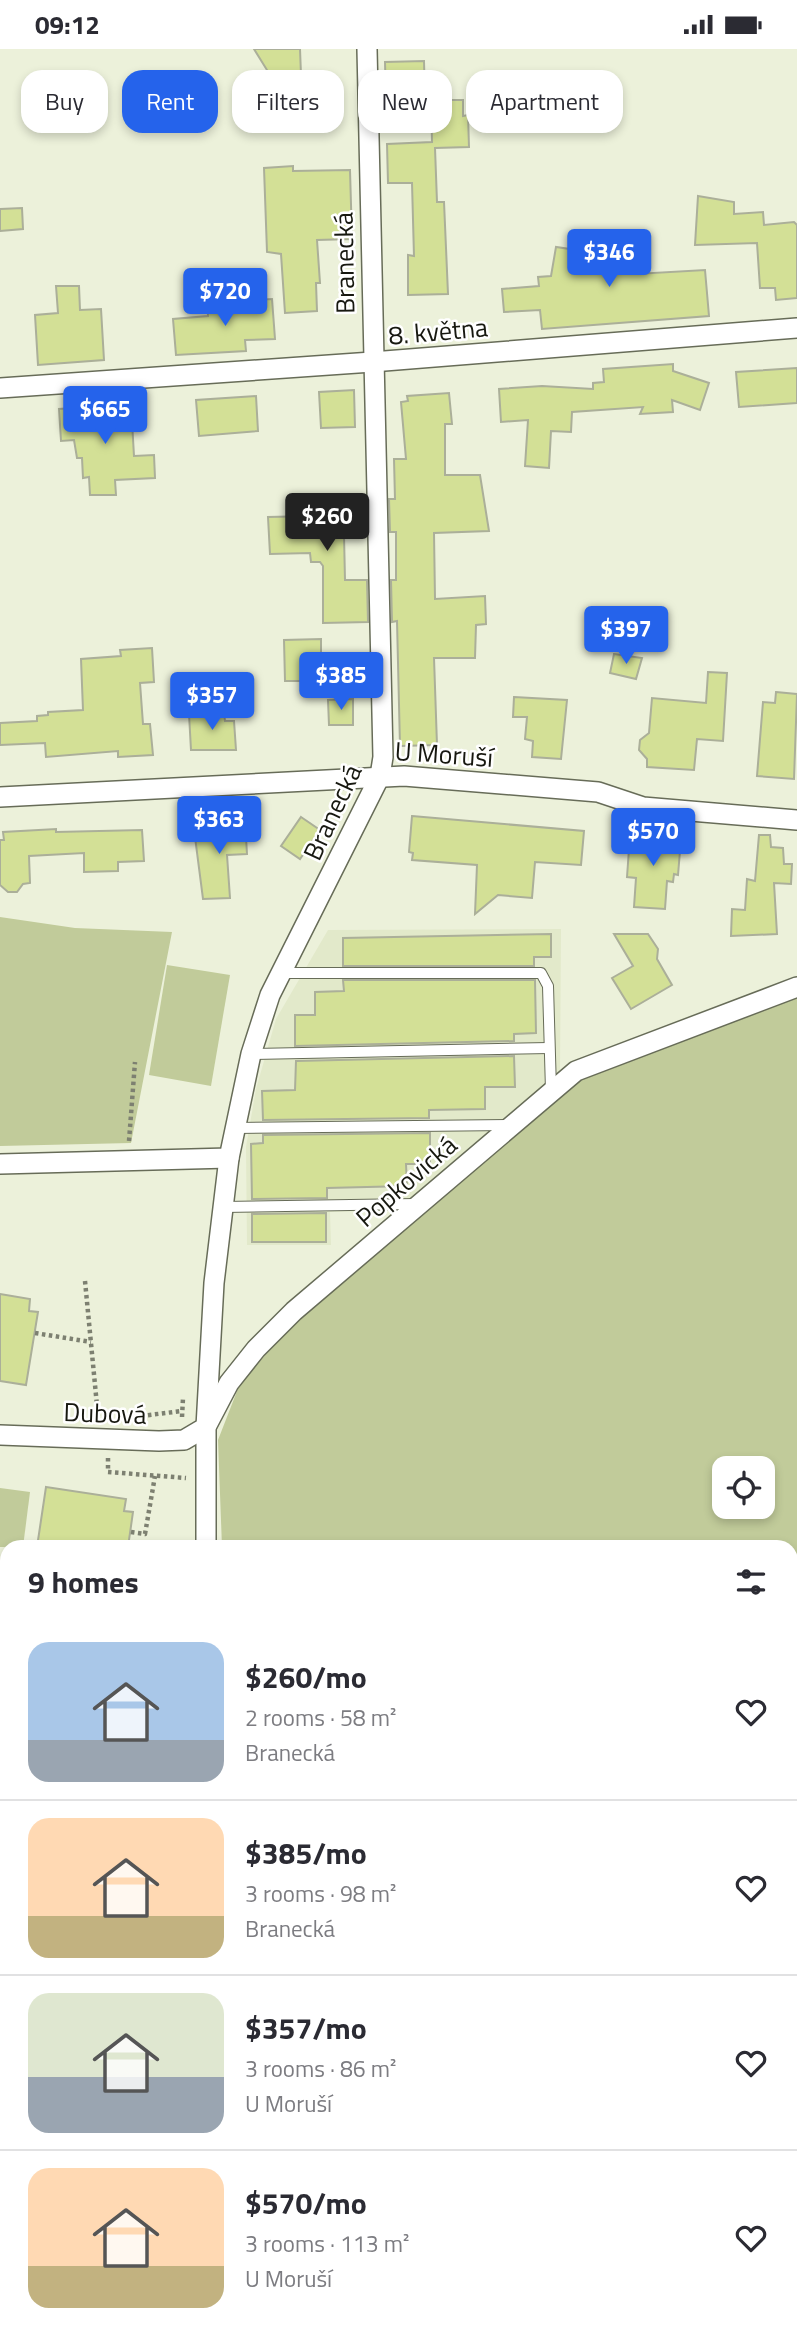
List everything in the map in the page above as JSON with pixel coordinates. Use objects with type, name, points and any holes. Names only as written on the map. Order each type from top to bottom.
[{"type":"street","name":"Branecká","points":[[206,1427],[211,1320],[223,1207],[229,1158],[251,1054],[262,1016],[281,973],[380,776],[383,757],[367,49]]},
{"type":"street","name":"8. května","points":[[0,388],[372,362],[797,327]]},
{"type":"street","name":"U Moruší","points":[[0,797],[380,776],[598,792],[643,807],[797,820]]},
{"type":"street","name":"Popkovická","points":[[206,1540],[206,1427],[229,1383],[256,1349],[294,1311],[551,1090],[593,1064],[797,987]]},
{"type":"street","points":[[0,1164],[229,1158]]},
{"type":"street","name":"Dubová","points":[[0,1435],[103,1441],[184,1440],[206,1427]]},
{"type":"lane","points":[[281,973],[541,974],[547,980],[551,1090]]},
{"type":"lane","points":[[251,1054],[549,1048]]},
{"type":"lane","points":[[235,1128],[511,1125]]},
{"type":"lane","points":[[223,1207],[419,1204]]},
{"type":"path","points":[[128,1149],[135,1062]]},
{"type":"path","points":[[85,1281],[103,1441],[109,1454],[108,1472],[188,1478]]},
{"type":"path","points":[[35,1333],[91,1342]]},
{"type":"path","points":[[131,1532],[145,1534],[155,1476]]},
{"type":"shaded area","points":[[0,917],[75,928],[172,932],[131,1143],[0,1146]]},
{"type":"shaded area","points":[[561,929],[560,1073],[401,1210],[330,1212],[331,1245],[247,1245],[246,1147],[256,1089],[276,1019],[328,930]]},
{"type":"shaded area","points":[[167,965],[230,975],[211,1086],[149,1075]]},
{"type":"shaded area","points":[[797,998],[797,1540],[222,1540],[218,1440],[239,1386],[292,1323],[561,1086]]},
{"type":"shaded area","points":[[0,1488],[30,1492],[24,1540],[0,1540]]},
{"type":"building","points":[[254,49],[300,49],[301,70],[267,70]]},
{"type":"building","points":[[424,61],[424,70],[385,70],[385,62]]},
{"type":"building","points":[[452,100],[463,100],[469,147],[435,148],[437,202],[444,202],[448,294],[408,295],[408,255],[414,256],[412,183],[388,183],[387,144],[432,142],[432,133],[452,133]]},
{"type":"building","points":[[293,166],[293,171],[350,170],[352,239],[317,240],[320,283],[316,283],[317,311],[285,313],[281,254],[267,252],[264,168]]},
{"type":"building","points":[[698,196],[734,202],[734,214],[763,212],[764,225],[794,222],[797,225],[797,298],[776,300],[775,288],[760,288],[757,243],[695,245]]},
{"type":"building","points":[[22,208],[23,229],[0,231],[0,209]]},
{"type":"building","points":[[639,238],[636,274],[705,270],[709,316],[542,329],[540,310],[504,312],[502,289],[539,286],[538,277],[551,276],[556,247],[570,249],[570,245]]},
{"type":"building","points":[[56,286],[79,286],[80,310],[101,309],[104,360],[38,365],[35,315],[58,313]]},
{"type":"building","points":[[272,299],[275,339],[245,340],[246,351],[176,355],[173,319],[208,316],[207,303]]},
{"type":"building","points":[[673,364],[673,371],[709,383],[700,410],[672,400],[673,412],[640,414],[643,407],[572,412],[571,432],[551,431],[549,468],[525,466],[528,420],[501,422],[499,389],[542,386],[593,389],[593,383],[604,382],[603,369]]},
{"type":"building","points":[[797,368],[797,403],[739,407],[736,372]]},
{"type":"building","points":[[354,390],[355,427],[321,428],[319,392]]},
{"type":"building","points":[[449,393],[452,424],[445,424],[445,475],[480,475],[489,531],[434,533],[435,599],[485,596],[486,624],[476,625],[475,658],[434,658],[437,745],[400,746],[397,621],[392,622],[391,580],[396,580],[396,532],[390,532],[389,499],[395,499],[394,459],[406,459],[401,402],[408,401],[407,396]]},
{"type":"building","points":[[256,396],[258,431],[199,436],[196,400]]},
{"type":"building","points":[[131,404],[134,456],[154,455],[155,478],[115,480],[116,495],[90,495],[89,477],[83,478],[82,458],[77,458],[74,440],[61,441],[59,409]]},
{"type":"building","points":[[365,499],[366,534],[344,535],[345,580],[367,580],[368,622],[323,623],[323,566],[320,562],[311,562],[310,553],[270,554],[268,517],[313,516],[313,501]]},
{"type":"building","points":[[321,639],[321,681],[285,681],[284,640]]},
{"type":"building","points":[[152,648],[154,682],[140,683],[143,724],[150,724],[153,755],[118,757],[118,751],[46,757],[45,743],[0,745],[0,723],[37,721],[37,716],[48,715],[48,712],[83,710],[81,659],[121,656],[120,650]]},
{"type":"building","points":[[614,654],[642,658],[636,679],[610,673]]},
{"type":"building","points":[[708,672],[727,673],[723,741],[697,739],[694,770],[647,767],[647,759],[639,750],[640,740],[649,733],[652,698],[706,703]]},
{"type":"building","points":[[776,692],[797,694],[794,779],[757,776],[763,702],[775,703]]},
{"type":"building","points":[[514,697],[567,700],[561,759],[532,757],[533,741],[525,739],[527,717],[513,717]]},
{"type":"building","points":[[353,699],[353,725],[329,725],[328,700]]},
{"type":"building","points":[[224,712],[225,721],[234,721],[236,750],[191,750],[189,714]]},
{"type":"building","points":[[412,816],[584,831],[581,865],[535,862],[532,898],[498,895],[475,914],[477,865],[412,860],[413,853],[409,852]]},
{"type":"building","points":[[301,817],[320,830],[300,859],[281,846]]},
{"type":"building","points":[[245,821],[247,854],[227,855],[230,898],[203,899],[195,837],[202,837],[201,824]]},
{"type":"building","points":[[56,829],[56,832],[142,830],[144,861],[118,862],[118,871],[84,872],[84,853],[29,856],[30,883],[23,884],[17,892],[8,892],[0,885],[0,840],[4,840],[3,832]]},
{"type":"building","points":[[630,835],[681,839],[678,875],[674,874],[673,882],[667,881],[665,909],[634,907],[636,878],[627,877]]},
{"type":"building","points":[[759,835],[770,835],[771,847],[783,848],[784,864],[792,864],[791,884],[774,883],[777,934],[731,936],[732,909],[745,910],[747,879],[755,881]]},
{"type":"building","points":[[551,934],[551,957],[534,957],[534,966],[343,966],[343,938]]},
{"type":"building","points":[[614,934],[648,934],[658,949],[657,959],[672,985],[631,1009],[612,978],[633,966]]},
{"type":"building","points":[[343,980],[535,980],[536,1033],[514,1034],[514,1041],[295,1046],[295,1015],[315,1015],[315,992],[344,991]]},
{"type":"building","points":[[514,1056],[515,1087],[485,1087],[485,1109],[429,1110],[429,1118],[263,1120],[262,1091],[295,1090],[296,1061]]},
{"type":"building","points":[[430,1133],[430,1164],[406,1164],[407,1186],[327,1188],[327,1198],[252,1199],[251,1144],[263,1143],[263,1135]]},
{"type":"building","points":[[326,1213],[326,1242],[252,1242],[252,1214]]},
{"type":"building","points":[[0,1294],[30,1299],[29,1311],[38,1312],[26,1385],[0,1381]]},
{"type":"building","points":[[46,1487],[126,1499],[124,1511],[133,1512],[129,1540],[38,1540]]}]
